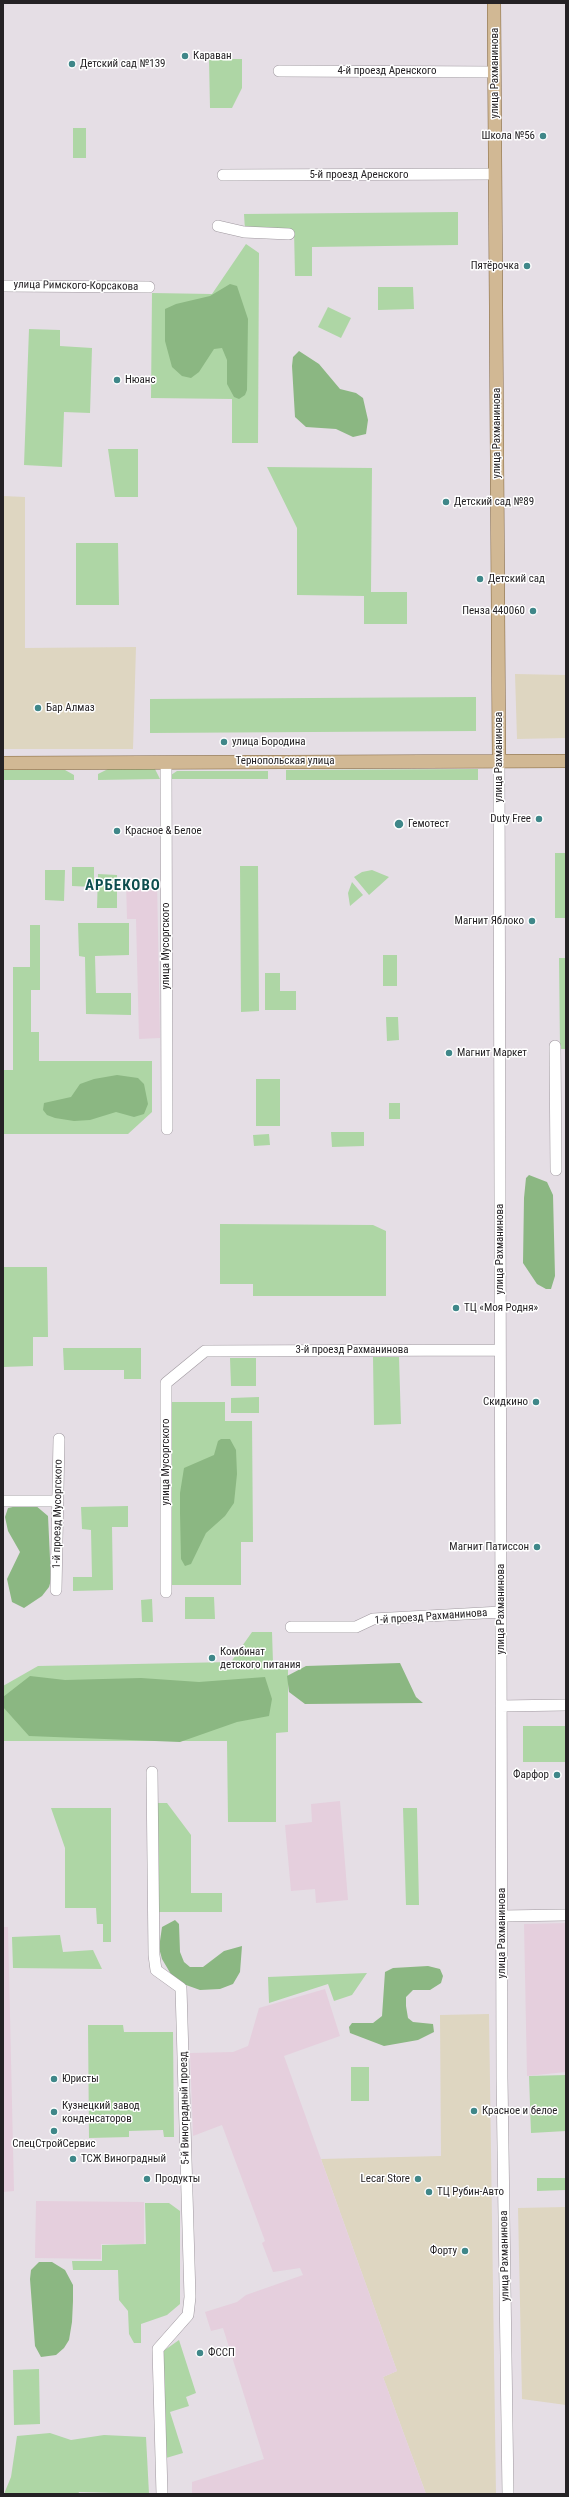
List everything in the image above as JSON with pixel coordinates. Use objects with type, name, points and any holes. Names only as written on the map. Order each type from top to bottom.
[{"type":"main road","name":"улица Рахманинова","points":[[494,3],[499,760]]},
{"type":"main road","name":"Тернопольская улица","points":[[3,763],[499,760],[566,762]]},
{"type":"street","name":"4-й проезд Аренского","points":[[279,71],[494,72]]},
{"type":"street","name":"5-й проезд Аренского","points":[[223,175],[495,174]]},
{"type":"street","points":[[218,226],[244,232],[289,234]]},
{"type":"street","name":"улица Римского-Корсакова","points":[[3,286],[149,287]]},
{"type":"street","name":"улица Рахманинова","points":[[499,760],[502,1916],[508,2494]]},
{"type":"street","name":"улица Мусоргского","points":[[166,762],[167,1129]]},
{"type":"street","points":[[555,1046],[556,1170]]},
{"type":"street","name":"3-й проезд Рахманинова","points":[[205,1351],[500,1350]]},
{"type":"street","name":"улица Мусоргского","points":[[166,1592],[166,1383],[205,1351]]},
{"type":"street","name":"1-й проезд Мусоргского","points":[[56,1590],[60,1439]]},
{"type":"street","points":[[3,1501],[58,1501]]},
{"type":"street","name":"1-й проезд Рахманинова","points":[[291,1627],[356,1627],[373,1619],[501,1612]]},
{"type":"street","points":[[501,1706],[566,1705]]},
{"type":"street","name":"5-й Виноградный проезд","points":[[152,1772],[154,1955],[156,1970],[181,1988],[190,2297],[188,2315],[158,2349],[162,2494]]},
{"type":"street","points":[[502,1916],[566,1915]]},
{"type":"shaded area","points":[[3,496],[25,497],[25,648],[136,647],[133,749],[3,749]]},
{"type":"shaded area","points":[[515,674],[566,675],[566,738],[517,739]]},
{"type":"shaded area","points":[[157,881],[160,1038],[139,1039],[136,919],[127,919],[126,882]]},
{"type":"shaded area","points":[[340,1801],[348,1900],[316,1903],[315,1889],[291,1891],[285,1825],[312,1822],[311,1804]]},
{"type":"shaded area","points":[[566,1923],[566,2072],[527,2076],[524,1924]]},
{"type":"shaded area","points":[[3,1927],[8,1927],[14,2191],[3,2192]]},
{"type":"shaded area","points":[[325,1989],[340,2036],[284,2056],[397,2371],[383,2377],[426,2494],[192,2494],[192,2482],[264,2459],[223,2328],[211,2331],[205,2312],[237,2302],[246,2295],[303,2275],[300,2268],[273,2272],[262,2243],[265,2241],[222,2125],[193,2136],[190,2053],[233,2052],[248,2046],[259,2008]]},
{"type":"shaded area","points":[[489,2014],[496,2494],[426,2494],[383,2377],[397,2371],[321,2159],[441,2156],[440,2015]]},
{"type":"shaded area","points":[[36,2201],[144,2202],[144,2244],[101,2244],[101,2259],[35,2258]]},
{"type":"shaded area","points":[[566,2207],[566,2405],[522,2399],[518,2208]]},
{"type":"green space","points":[[209,59],[242,59],[242,88],[232,108],[210,108]]},
{"type":"green space","points":[[73,128],[86,128],[86,158],[73,158]]},
{"type":"green space","points":[[458,212],[458,245],[312,247],[312,276],[295,276],[294,230],[245,230],[244,214]]},
{"type":"green space","points":[[246,244],[259,253],[258,443],[232,443],[232,399],[151,398],[152,293],[212,294]]},
{"type":"green space","points":[[230,284],[237,286],[248,319],[247,390],[245,395],[239,399],[234,397],[227,384],[227,360],[222,348],[214,349],[199,372],[191,378],[182,376],[172,367],[165,341],[165,309],[176,304],[210,296]]},
{"type":"green space","points":[[378,287],[413,287],[414,309],[378,310]]},
{"type":"green space","points":[[328,307],[351,318],[341,338],[318,327]]},
{"type":"green space","points":[[29,329],[60,330],[60,346],[92,348],[90,413],[64,412],[62,467],[24,465]]},
{"type":"green space","points":[[299,351],[319,364],[340,389],[356,393],[363,398],[368,420],[366,434],[353,437],[336,429],[306,427],[295,417],[292,366],[293,357]]},
{"type":"green space","points":[[108,449],[138,449],[138,497],[115,497]]},
{"type":"green space","points":[[267,467],[372,468],[371,592],[407,592],[407,624],[364,624],[364,596],[297,595],[297,528]]},
{"type":"green space","points":[[76,543],[118,543],[119,605],[76,605]]},
{"type":"green space","points":[[476,697],[476,731],[150,733],[150,699]]},
{"type":"green space","points":[[110,768],[155,769],[160,779],[98,780],[98,774]]},
{"type":"green space","points":[[478,769],[478,780],[286,780],[286,770]]},
{"type":"green space","points":[[3,770],[65,770],[74,775],[74,780],[3,780]]},
{"type":"green space","points":[[177,771],[268,771],[268,779],[171,779],[171,775]]},
{"type":"green space","points":[[555,853],[566,853],[566,918],[555,918]]},
{"type":"green space","points":[[240,866],[258,866],[259,1011],[241,1012]]},
{"type":"green space","points":[[72,867],[94,867],[94,887],[72,886]]},
{"type":"green space","points":[[45,870],[65,870],[64,901],[45,900]]},
{"type":"green space","points":[[372,870],[389,877],[369,895],[354,877],[362,872]]},
{"type":"green space","points":[[98,874],[117,875],[117,908],[97,908]]},
{"type":"green space","points":[[352,882],[363,895],[350,906],[348,893]]},
{"type":"green space","points":[[78,923],[129,923],[129,955],[95,956],[96,993],[131,993],[131,1015],[86,1014],[85,957],[79,956]]},
{"type":"green space","points":[[30,925],[40,925],[40,990],[31,990],[31,1032],[39,1032],[39,1061],[152,1061],[152,1112],[128,1134],[3,1134],[3,1070],[13,1070],[13,967],[30,967]]},
{"type":"green space","points":[[383,955],[397,955],[397,986],[383,986]]},
{"type":"green space","points":[[559,958],[566,958],[566,1049],[560,1049]]},
{"type":"green space","points":[[265,973],[280,973],[280,991],[296,991],[296,1010],[265,1010]]},
{"type":"green space","points":[[386,1017],[398,1017],[399,1040],[387,1041]]},
{"type":"green space","points":[[117,1075],[138,1078],[144,1084],[148,1104],[144,1114],[134,1117],[116,1112],[90,1120],[74,1121],[55,1118],[47,1115],[43,1110],[44,1103],[71,1097],[80,1084],[94,1079]]},
{"type":"green space","points":[[256,1079],[280,1079],[280,1126],[256,1126]]},
{"type":"green space","points":[[389,1103],[400,1103],[400,1119],[389,1119]]},
{"type":"green space","points":[[331,1132],[364,1132],[364,1146],[332,1147]]},
{"type":"green space","points":[[269,1134],[270,1145],[254,1146],[253,1135]]},
{"type":"green space","points":[[529,1175],[547,1182],[553,1195],[555,1276],[551,1289],[546,1289],[537,1284],[523,1263],[524,1198],[526,1178]]},
{"type":"green space","points":[[220,1224],[373,1225],[386,1231],[386,1296],[253,1296],[253,1284],[220,1284]]},
{"type":"green space","points":[[3,1267],[47,1267],[48,1337],[33,1337],[33,1366],[3,1367]]},
{"type":"green space","points":[[63,1348],[141,1348],[141,1379],[124,1379],[124,1370],[64,1370]]},
{"type":"green space","points":[[373,1357],[399,1357],[401,1424],[374,1425]]},
{"type":"green space","points":[[230,1358],[256,1358],[256,1386],[231,1386]]},
{"type":"green space","points":[[259,1397],[259,1413],[231,1413],[231,1398]]},
{"type":"green space","points":[[172,1402],[225,1402],[225,1421],[252,1421],[253,1542],[241,1542],[241,1585],[172,1585]]},
{"type":"green space","points":[[221,1439],[230,1439],[236,1450],[237,1474],[234,1503],[225,1516],[206,1533],[191,1564],[185,1566],[181,1559],[180,1513],[180,1493],[184,1468],[214,1455],[218,1441]]},
{"type":"green space","points":[[22,1505],[35,1505],[48,1516],[51,1580],[49,1587],[42,1596],[24,1608],[12,1602],[7,1579],[20,1552],[8,1531],[5,1517],[8,1508]]},
{"type":"green space","points":[[128,1506],[128,1527],[112,1527],[113,1590],[73,1591],[73,1577],[92,1577],[91,1530],[82,1529],[81,1507]]},
{"type":"green space","points":[[185,1597],[214,1597],[215,1619],[185,1619]]},
{"type":"green space","points":[[152,1599],[153,1622],[142,1622],[141,1600]]},
{"type":"green space","points":[[252,1632],[272,1632],[273,1663],[288,1663],[288,1732],[276,1733],[276,1822],[228,1822],[227,1741],[3,1741],[3,1686],[38,1666],[231,1662]]},
{"type":"green space","points":[[400,1663],[416,1697],[423,1703],[305,1704],[289,1692],[287,1676],[306,1666]]},
{"type":"green space","points":[[30,1676],[65,1680],[141,1678],[199,1682],[265,1677],[272,1699],[269,1716],[237,1722],[180,1742],[29,1736],[3,1707],[3,1697]]},
{"type":"green space","points":[[523,1726],[566,1726],[566,1762],[523,1762]]},
{"type":"green space","points":[[156,1803],[167,1803],[191,1835],[191,1893],[222,1893],[222,1912],[157,1912]]},
{"type":"green space","points":[[51,1808],[111,1808],[111,1942],[103,1942],[103,1924],[97,1924],[96,1908],[65,1908],[65,1848]]},
{"type":"green space","points":[[403,1808],[417,1808],[419,1905],[406,1905]]},
{"type":"green space","points":[[175,1920],[179,1924],[180,1952],[184,1962],[190,1967],[203,1967],[224,1951],[242,1946],[240,1972],[233,1984],[220,1989],[200,1990],[175,1981],[162,1959],[159,1948],[162,1927]]},
{"type":"green space","points":[[60,1935],[63,1952],[93,1950],[102,1969],[13,1968],[12,1937]]},
{"type":"green space","points":[[428,1966],[440,1969],[443,1976],[441,1983],[430,1990],[413,1990],[406,1997],[406,2006],[408,2018],[413,2022],[433,2024],[434,2032],[418,2040],[384,2046],[350,2033],[349,2027],[352,2023],[373,2023],[382,2016],[385,1972],[393,1968]]},
{"type":"green space","points":[[367,1973],[352,1995],[334,2001],[328,1984],[269,2003],[268,1977]]},
{"type":"green space","points":[[88,2025],[123,2025],[124,2032],[173,2032],[174,2137],[164,2137],[163,2130],[129,2131],[129,2137],[89,2138]]},
{"type":"green space","points":[[351,2067],[369,2067],[369,2101],[351,2101]]},
{"type":"green space","points":[[566,2075],[566,2131],[531,2133],[529,2076]]},
{"type":"green space","points":[[537,2178],[566,2178],[566,2190],[537,2191]]},
{"type":"green space","points":[[145,2203],[169,2203],[180,2211],[180,2304],[167,2315],[141,2324],[141,2343],[134,2343],[129,2334],[128,2311],[119,2300],[118,2270],[73,2270],[72,2261],[102,2261],[102,2245],[146,2244]]},
{"type":"green space","points":[[39,2262],[52,2262],[65,2270],[73,2285],[72,2322],[69,2340],[64,2348],[56,2355],[41,2357],[35,2346],[30,2279],[31,2270]]},
{"type":"green space","points":[[179,2340],[196,2393],[186,2397],[189,2406],[170,2412],[183,2453],[166,2458],[162,2352]]},
{"type":"green space","points":[[39,2369],[40,2424],[14,2425],[13,2370]]},
{"type":"green space","points":[[50,2433],[71,2440],[104,2435],[146,2437],[149,2494],[79,2492],[78,2494],[4,2494],[11,2477],[17,2436]]},
{"type":"place","name":"Караван","points":[[185,56]]},
{"type":"place","name":"Детский сад №139","points":[[72,64]]},
{"type":"place","name":"Школа №56","points":[[543,136]]},
{"type":"place","name":"Пятёрочка","points":[[527,266]]},
{"type":"place","name":"Нюанс","points":[[117,380]]},
{"type":"place","name":"Детский сад №89","points":[[446,502]]},
{"type":"place","name":"Детский сад","points":[[480,579]]},
{"type":"place","name":"Пенза 440060","points":[[533,611]]},
{"type":"place","name":"Бар Алмаз","points":[[38,708]]},
{"type":"place","name":"улица Бородина","points":[[224,742]]},
{"type":"place","name":"Duty Free","points":[[539,819]]},
{"type":"place","name":"Гемотест","points":[[399,824]]},
{"type":"place","name":"Красное & Белое","points":[[117,831]]},
{"type":"place","name":"Магнит Яблоко","points":[[532,921]]},
{"type":"place","name":"Магнит Маркет","points":[[449,1053]]},
{"type":"place","name":"ТЦ «Моя Родня»","points":[[456,1308]]},
{"type":"place","name":"Скидкино","points":[[536,1402]]},
{"type":"place","name":"Магнит Патиссон","points":[[537,1547]]},
{"type":"place","name":"Комбинат детского питания","points":[[212,1658]]},
{"type":"place","name":"Фарфор","points":[[557,1775]]},
{"type":"place","name":"Юристы","points":[[54,2079]]},
{"type":"place","name":"Красное и белое","points":[[474,2111]]},
{"type":"place","name":"Кузнецкий завод конденсаторов","points":[[54,2112]]},
{"type":"place","name":"СпецСтройСервис","points":[[54,2131]]},
{"type":"place","name":"ТСЖ Виноградный","points":[[73,2159]]},
{"type":"place","name":"Продукты","points":[[147,2179]]},
{"type":"place","name":"Lecar Store","points":[[418,2179]]},
{"type":"place","name":"ТЦ Рубин-Авто","points":[[429,2192]]},
{"type":"place","name":"Форту","points":[[465,2251]]},
{"type":"place","name":"ФССП","points":[[200,2353]]},
{"type":"district","name":"АРБЕКОВО","points":[[123,886]]}]
